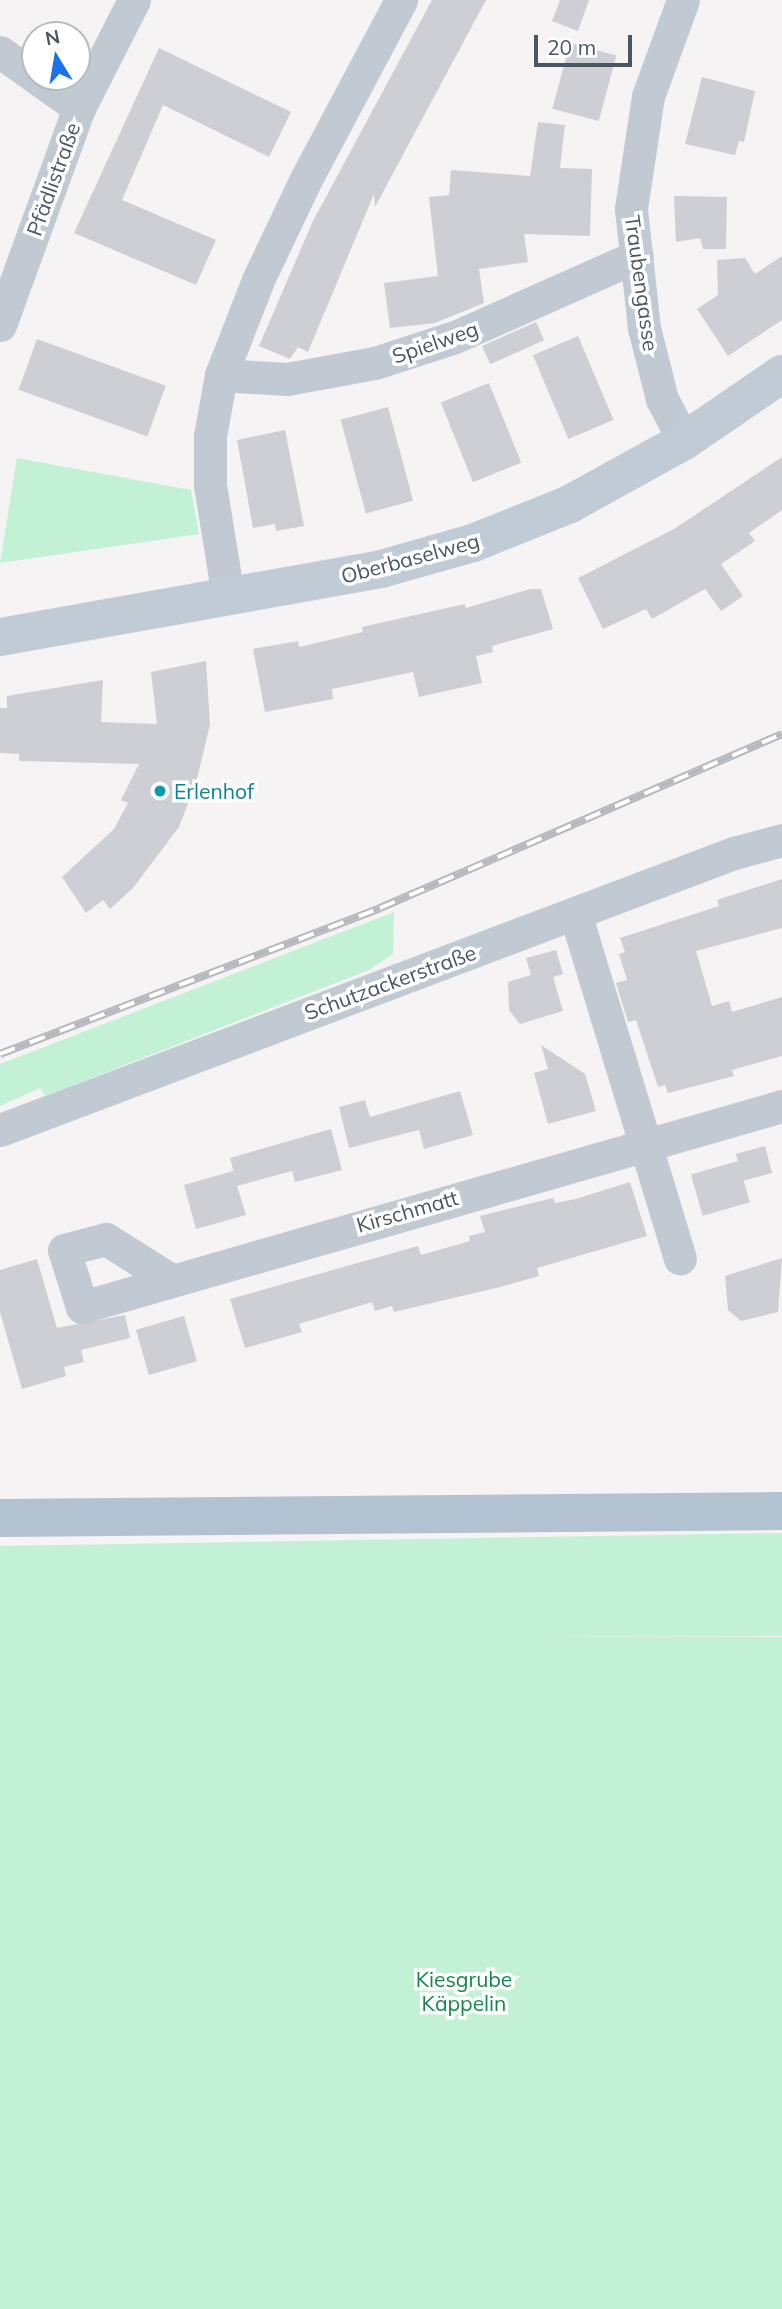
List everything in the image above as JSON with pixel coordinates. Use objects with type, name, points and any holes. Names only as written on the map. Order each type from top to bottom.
[{"type":"main road","points":[[0,1518],[782,1511]]},
{"type":"street","name":"Pfädlistraße","points":[[0,325],[79,108],[134,0]]},
{"type":"street","points":[[228,596],[210,485],[210,436],[221,375],[258,279],[294,204],[401,0]]},
{"type":"street","name":"Traubengasse","points":[[683,0],[648,96],[631,209],[644,328],[662,399],[684,441]]},
{"type":"street","points":[[0,52],[79,108]]},
{"type":"street","name":"Spielweg","points":[[221,375],[287,379],[375,363],[456,337],[637,256]]},
{"type":"street","name":"Oberbaselweg","points":[[0,637],[382,569],[473,543],[570,504],[684,441],[782,374]]},
{"type":"street","name":"Schutzackerstraße","points":[[0,1130],[734,853],[782,840]]},
{"type":"street","points":[[575,913],[680,1258]]},
{"type":"street","name":"Kirschmatt","points":[[170,1280],[644,1142],[782,1106]]},
{"type":"green space","points":[[17,458],[191,490],[199,534],[0,563]]},
{"type":"green space","points":[[394,912],[393,954],[369,970],[45,1096],[40,1088],[0,1106],[0,1064]]},
{"type":"green space","name":"Kiesgrube Käppelin","points":[[782,1533],[782,1636],[534,1636],[782,1637],[782,2309],[0,2309],[0,1546]]},
{"type":"building","points":[[432,0],[486,0],[375,207],[374,194],[308,352],[298,347],[290,359],[259,346],[313,221]]},
{"type":"building","points":[[560,0],[589,0],[578,31],[552,21]]},
{"type":"building","points":[[570,43],[616,55],[599,121],[552,109]]},
{"type":"building","points":[[159,48],[291,112],[269,157],[163,105],[122,200],[216,240],[196,285],[74,233]]},
{"type":"building","points":[[702,77],[755,91],[744,142],[739,141],[735,155],[685,144]]},
{"type":"building","points":[[538,122],[565,125],[560,168],[592,169],[590,236],[524,234],[528,262],[479,269],[484,303],[435,323],[390,328],[384,283],[438,276],[429,197],[449,195],[451,170],[530,176]]},
{"type":"building","points":[[674,196],[727,197],[726,249],[703,249],[700,238],[676,242]]},
{"type":"building","points":[[782,256],[782,320],[728,356],[697,309],[718,295],[717,260],[745,258],[755,274]]},
{"type":"building","points":[[536,322],[544,340],[490,364],[482,346]]},
{"type":"building","points":[[578,336],[614,420],[568,439],[533,355]]},
{"type":"building","points":[[37,339],[166,386],[147,437],[19,390]]},
{"type":"building","points":[[489,383],[521,463],[473,482],[441,402]]},
{"type":"building","points":[[388,407],[413,501],[366,513],[341,420]]},
{"type":"building","points":[[285,430],[304,526],[276,531],[275,524],[253,528],[237,440]]},
{"type":"building","points":[[782,457],[782,510],[749,533],[755,541],[721,564],[743,596],[721,611],[705,589],[652,619],[646,609],[603,629],[578,578],[674,529]]},
{"type":"building","points":[[530,589],[541,589],[553,629],[492,646],[493,652],[476,656],[482,683],[419,697],[413,672],[332,689],[333,699],[265,712],[253,649],[298,641],[299,647],[363,632],[362,627],[465,604],[466,608]]},
{"type":"building","name":"Erlenhof","points":[[206,661],[210,724],[196,783],[179,827],[133,888],[110,909],[103,900],[86,913],[62,877],[114,829],[128,803],[121,800],[139,764],[19,761],[19,754],[0,753],[0,708],[7,708],[7,696],[103,680],[101,722],[157,724],[151,672]]},
{"type":"building","points":[[782,879],[782,928],[696,951],[712,1006],[729,1001],[732,1012],[782,997],[782,1056],[732,1070],[734,1076],[668,1093],[665,1085],[658,1087],[636,1020],[628,1022],[616,983],[627,980],[619,954],[625,952],[620,938],[719,906],[717,900]]},
{"type":"building","points":[[556,950],[563,974],[553,977],[563,1011],[520,1024],[509,1010],[508,982],[531,975],[526,958]]},
{"type":"building","points":[[541,1045],[585,1074],[596,1111],[548,1124],[534,1073],[548,1069]]},
{"type":"building","points":[[460,1091],[473,1135],[424,1149],[419,1130],[349,1148],[339,1107],[365,1100],[370,1117]]},
{"type":"building","points":[[331,1129],[342,1170],[295,1182],[292,1171],[237,1186],[246,1215],[196,1229],[184,1185],[233,1171],[235,1177],[230,1158]]},
{"type":"building","points":[[765,1146],[772,1173],[743,1181],[736,1154]]},
{"type":"building","points":[[738,1161],[750,1202],[703,1216],[691,1175]]},
{"type":"building","points":[[630,1182],[647,1236],[537,1268],[539,1276],[500,1287],[394,1312],[392,1306],[375,1311],[372,1302],[299,1324],[302,1332],[245,1348],[230,1299],[418,1246],[421,1255],[470,1241],[469,1236],[485,1232],[480,1216],[553,1198],[555,1203],[576,1199]]},
{"type":"building","points":[[782,1258],[778,1312],[741,1321],[728,1310],[725,1276]]},
{"type":"building","points":[[37,1259],[57,1328],[125,1315],[130,1338],[81,1350],[84,1362],[64,1367],[66,1376],[22,1389],[0,1312],[0,1270]]},
{"type":"building","points":[[184,1316],[197,1361],[149,1375],[136,1330]]},
{"type":"railway","points":[[0,1054],[380,908],[782,734]]},
{"type":"place","name":"Erlenhof","points":[[160,791]]}]
